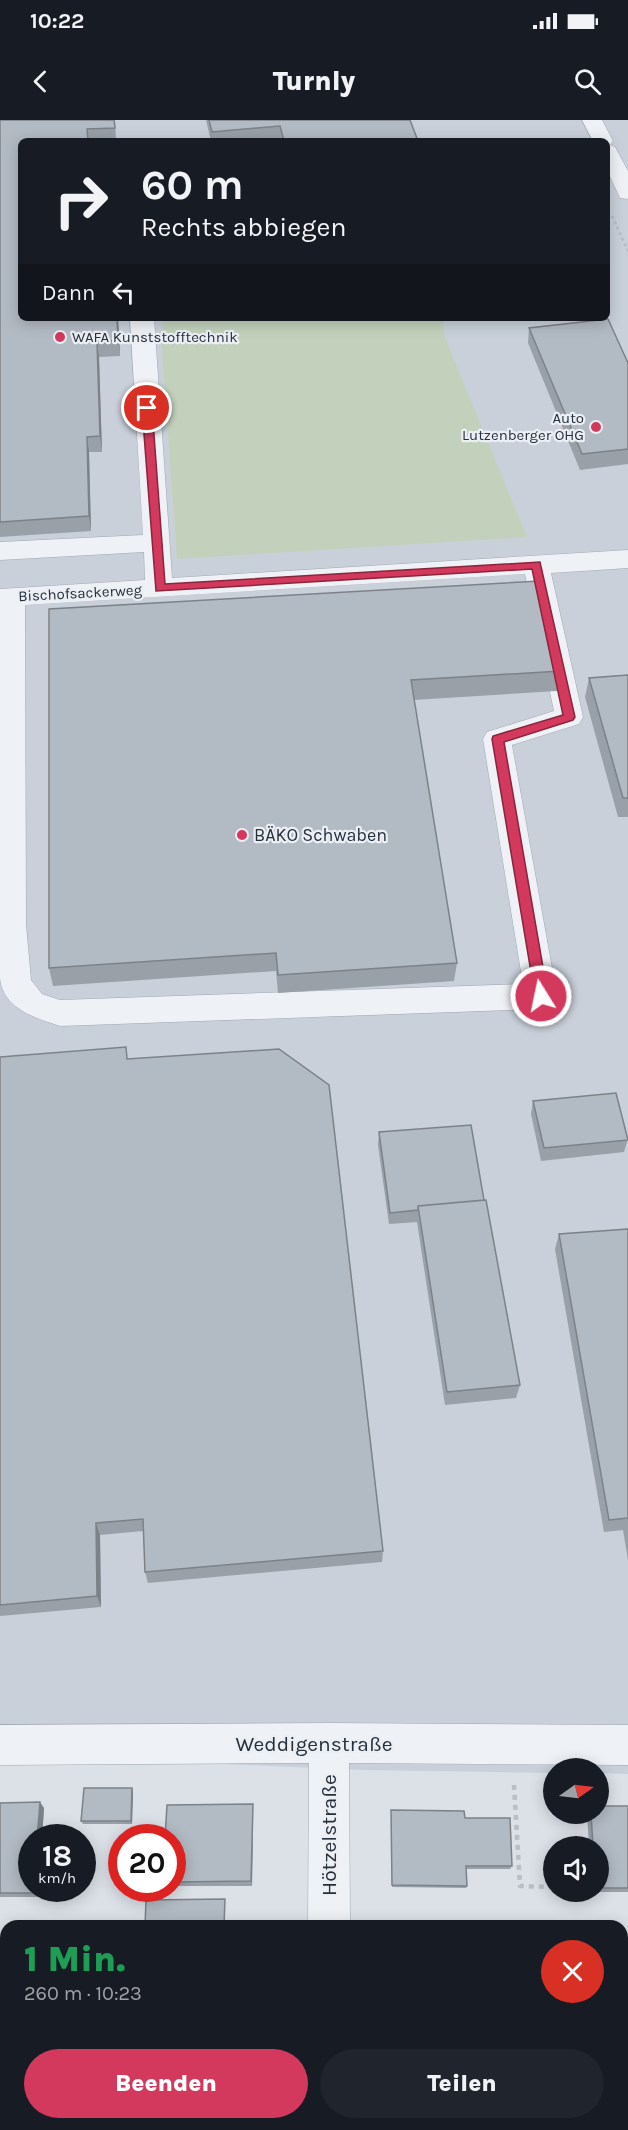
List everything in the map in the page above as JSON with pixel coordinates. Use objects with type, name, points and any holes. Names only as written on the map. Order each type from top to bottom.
[{"type":"street","points":[[592,120],[601,138]]},
{"type":"street","points":[[610,155],[628,193]]},
{"type":"street","points":[[142,321],[159,588]]},
{"type":"street","points":[[0,551],[156,543]]},
{"type":"street","name":"Bischofsackerweg","points":[[6,597],[628,559]]},
{"type":"street","points":[[6,597],[11,924],[16,982],[31,1003],[60,1013],[541,996],[497,739],[569,717],[536,565]]},
{"type":"street","name":"Weddigenstraße","points":[[0,1745],[329,1743],[628,1745]]},
{"type":"street","name":"Hötzelstraße","points":[[329,1743],[329,1920]]},
{"type":"path","points":[[610,211],[628,250]]},
{"type":"path","points":[[512,1745],[520,1886],[543,1887]]},
{"type":"shaded area","points":[[0,120],[628,120],[628,1774],[609,1773],[609,1758],[543,1758],[543,1773],[360,1770],[0,1754]]},
{"type":"green space","points":[[163,321],[443,321],[444,335],[527,537],[177,559],[162,349]]},
{"type":"building","name":"WAFA Kunststofftechnik","points":[[0,120],[114,120],[115,128],[87,129],[88,138],[18,138],[18,321],[117,321],[118,340],[97,342],[100,436],[87,437],[89,516],[0,522]]},
{"type":"building","points":[[209,120],[410,120],[417,138],[283,138],[280,126],[212,132]]},
{"type":"building","points":[[609,321],[628,363],[628,449],[582,454],[529,328]]},
{"type":"building","name":"BÄKO Schwaben","points":[[539,581],[561,671],[411,680],[457,963],[278,975],[276,953],[49,968],[49,609]]},
{"type":"building","points":[[628,675],[628,798],[623,798],[589,678]]},
{"type":"building","points":[[126,1047],[127,1059],[279,1049],[329,1085],[383,1551],[145,1572],[143,1519],[96,1523],[97,1596],[0,1605],[0,1057]]},
{"type":"building","points":[[616,1093],[628,1140],[544,1148],[533,1101]]},
{"type":"building","points":[[471,1125],[484,1200],[418,1206],[418,1210],[390,1213],[379,1132]]},
{"type":"building","points":[[486,1200],[520,1385],[447,1392],[418,1206]]},
{"type":"building","points":[[628,1229],[628,1518],[609,1520],[559,1234]]},
{"type":"building","points":[[84,1788],[132,1788],[131,1821],[81,1821]]},
{"type":"building","points":[[40,1802],[38,1824],[18,1824],[18,1893],[0,1893],[0,1803]]},
{"type":"building","points":[[253,1804],[251,1881],[186,1882],[186,1824],[166,1824],[167,1805]]},
{"type":"building","points":[[609,1806],[628,1806],[628,1888],[609,1888],[609,1836],[592,1836],[592,1824],[609,1824]]},
{"type":"building","points":[[391,1810],[464,1811],[465,1818],[510,1818],[512,1866],[466,1866],[467,1886],[392,1885]]},
{"type":"building","points":[[225,1899],[224,1920],[145,1920],[146,1902]]},
{"type":"place","name":"WAFA Kunststofftechnik","points":[[60,337]]},
{"type":"place","name":"Auto Lutzenberger OHG","points":[[596,427]]},
{"type":"place","name":"BÄKO Schwaben","points":[[242,835]]},
{"type":"route","points":[[147,408],[159,588],[536,565],[569,717],[497,739],[541,996]]}]
